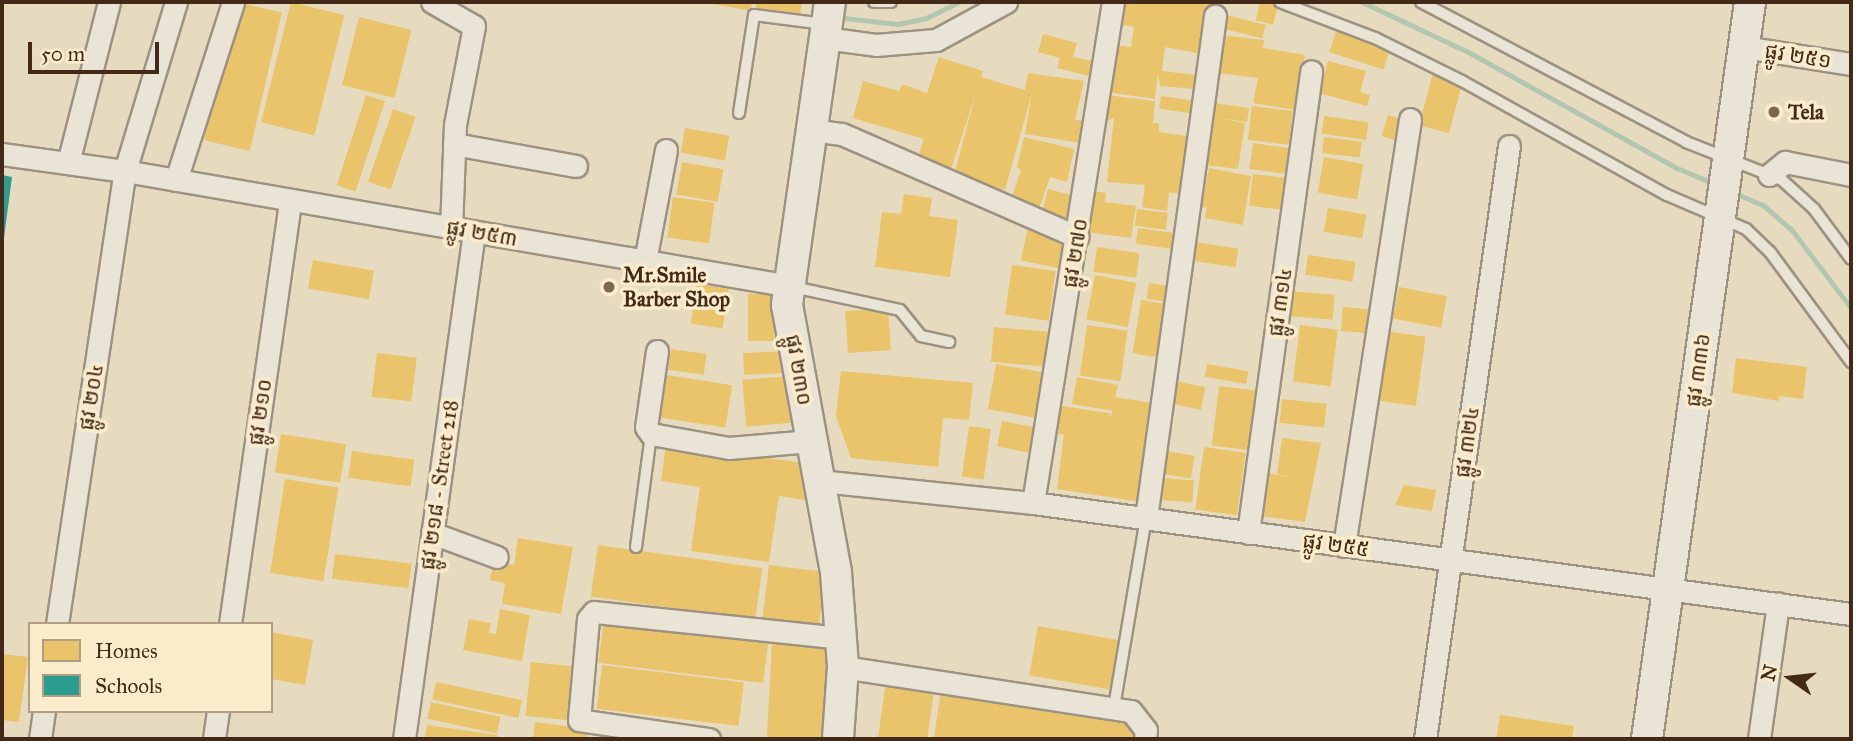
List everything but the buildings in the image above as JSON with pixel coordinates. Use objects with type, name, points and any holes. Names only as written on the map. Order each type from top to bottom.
[{"type":"street","points":[[68,163],[109,2]]},
{"type":"street","name":"ផ្លូវ ២០៤","points":[[57,622],[125,171],[176,2]]},
{"type":"street","points":[[176,180],[233,2]]},
{"type":"street","points":[[432,2],[474,26],[454,144],[451,228]]},
{"type":"street","points":[[827,21],[876,45],[936,40],[1006,2]]},
{"type":"street","name":"ផ្លូវ ២៧០","points":[[1033,503],[1113,2]]},
{"type":"street","name":"ផ្លូវ ៣៣៦","points":[[1647,739],[1751,2]]},
{"type":"street","points":[[1146,518],[1215,16]]},
{"type":"street","name":"ផ្លូវ ២៣០","points":[[827,21],[787,305],[820,481],[842,653],[838,739]]},
{"type":"street","name":"ផ្លូវ ២៥១","points":[[1744,47],[1851,64]]},
{"type":"street","name":"ផ្លូវ ៣១៤","points":[[1248,533],[1311,71]]},
{"type":"street","points":[[1344,545],[1410,119]]},
{"type":"street","points":[[812,130],[842,134],[1077,237]]},
{"type":"street","points":[[454,144],[576,166]]},
{"type":"street","name":"ផ្លូវ ៣២៤","points":[[1425,739],[1509,146]]},
{"type":"street","points":[[645,261],[666,150]]},
{"type":"street","name":"ផ្លូវ ២៥៣","points":[[2,154],[125,171],[790,286]]},
{"type":"street","points":[[1769,175],[1785,162],[1851,175]]},
{"type":"street","name":"ផ្លូវ ២១០","points":[[230,622],[290,200]]},
{"type":"street","name":"ផ្លូវ ២១៨ - Street 218","points":[[404,739],[474,232]]},
{"type":"street","points":[[657,351],[646,427],[651,434],[729,448],[811,441]]},
{"type":"street","name":"ផ្លូវ ២៥៥","points":[[820,481],[1033,503],[1668,587],[1851,614]]},
{"type":"street","points":[[432,533],[497,558]]},
{"type":"street","points":[[1759,739],[1778,603]]},
{"type":"street","points":[[709,739],[600,731],[579,720],[577,712],[588,619],[594,612],[842,653],[1114,707],[1140,718],[1146,730],[1145,739]]},
{"type":"street","points":[[40,739],[44,713]]},
{"type":"street","points":[[214,739],[218,713]]},
{"type":"lane","points":[[874,2],[891,2]]},
{"type":"lane","points":[[1280,2],[1425,62],[1667,195],[1720,212],[1746,229],[1770,252],[1851,362]]},
{"type":"lane","points":[[1421,2],[1686,142],[1728,161],[1769,175],[1814,209],[1851,259]]},
{"type":"lane","points":[[739,113],[754,15],[827,21]]},
{"type":"lane","name":"ផ្លូវ ២៥៣","points":[[790,286],[900,310],[921,336],[949,342]]},
{"type":"lane","points":[[636,547],[651,434]]},
{"type":"lane","points":[[1114,707],[1146,518]]},
{"type":"waterway","points":[[844,18],[898,24],[926,18],[959,2]]},
{"type":"waterway","points":[[1362,2],[1470,53],[1677,168],[1717,185]]},
{"type":"waterway","points":[[1732,192],[1763,205],[1791,229],[1851,308]]},
{"type":"place","name":"Tela","points":[[1774,112]]},
{"type":"place","name":"Mr.Smile Barber Shop","points":[[609,287]]}]
